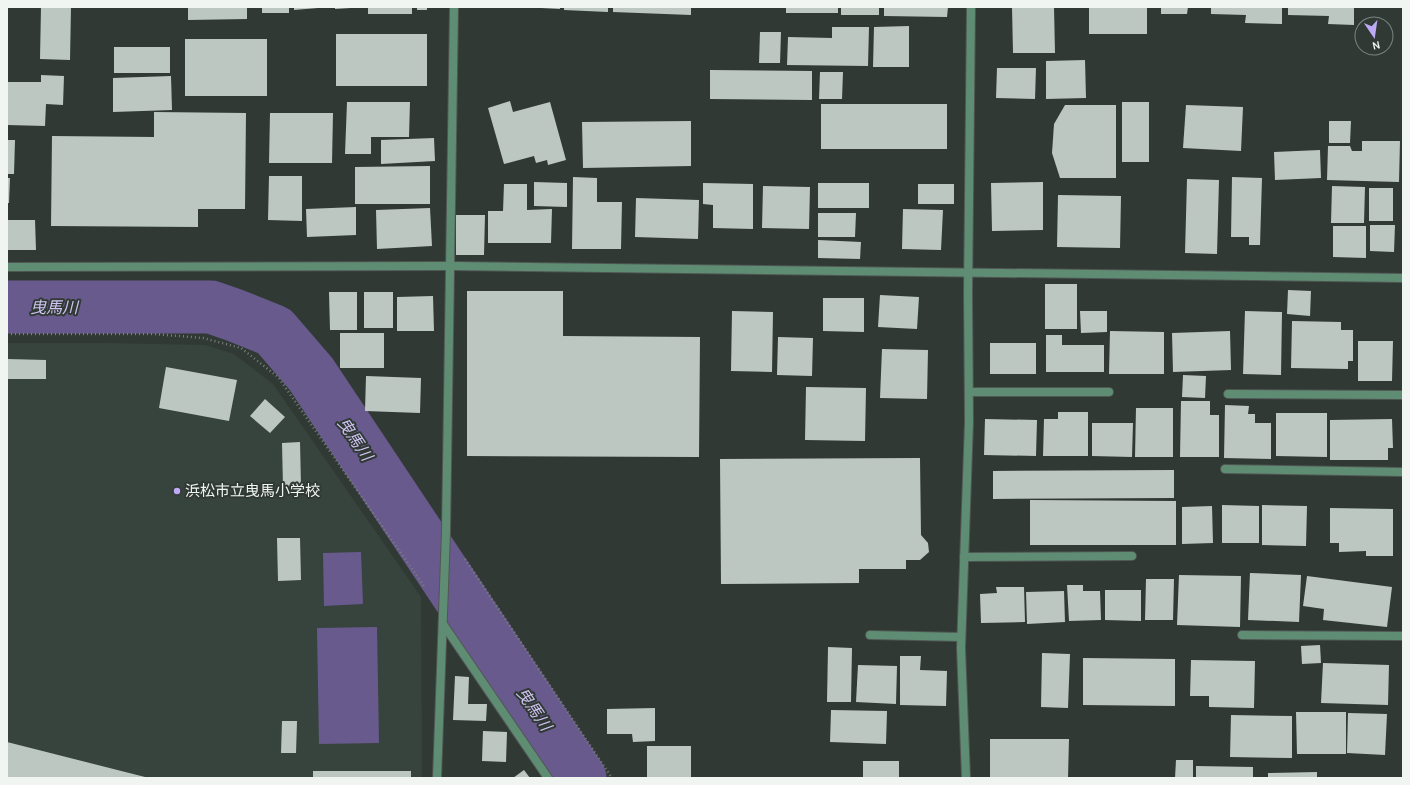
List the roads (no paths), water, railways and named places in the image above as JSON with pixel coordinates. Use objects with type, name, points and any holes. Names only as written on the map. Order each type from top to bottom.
[{"type":"street","points":[[437,778],[446,533],[454,7]]},
{"type":"street","points":[[966,778],[962,637],[970,422],[968,271],[971,7]]},
{"type":"street","points":[[7,267],[451,266],[968,271],[1403,278]]},
{"type":"street","points":[[969,392],[1109,392]]},
{"type":"street","points":[[1228,394],[1403,395]]},
{"type":"street","points":[[1225,469],[1403,472]]},
{"type":"street","points":[[964,557],[1132,556]]},
{"type":"street","points":[[443,624],[548,778]]},
{"type":"street","points":[[870,635],[962,637]]},
{"type":"street","points":[[1242,635],[1403,636]]},
{"type":"waterway","name":"曳馬川","points":[[7,307],[211,307],[274,331],[311,374],[580,778]]},
{"type":"place","name":"浜松市立曳馬小学校","points":[[177,491]]}]
